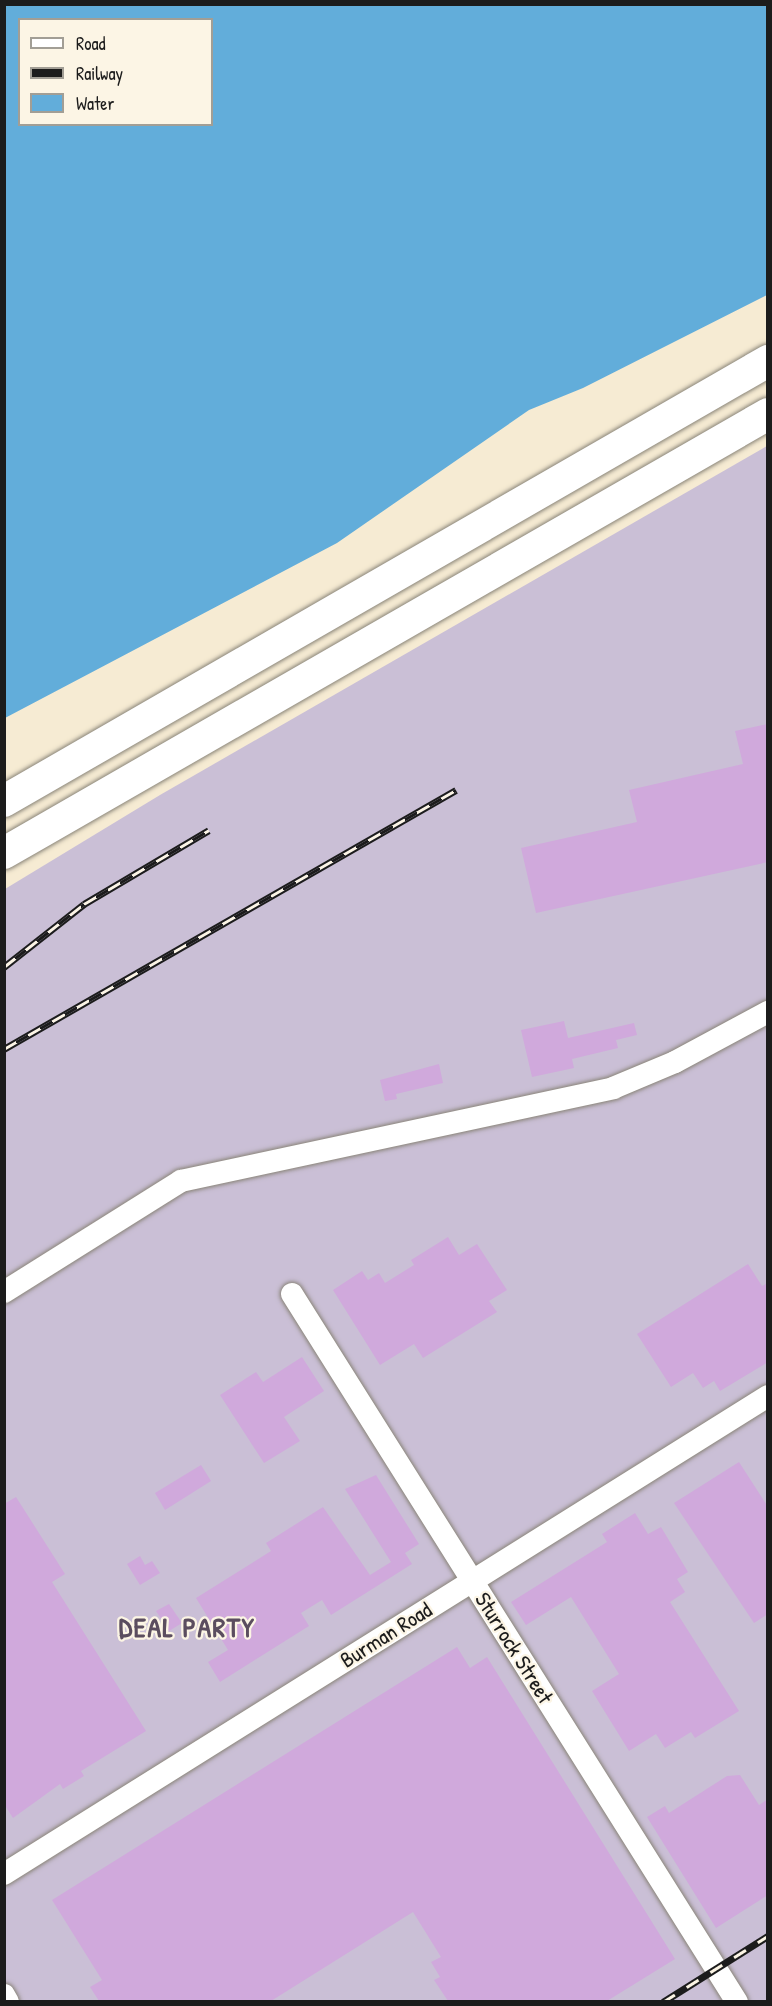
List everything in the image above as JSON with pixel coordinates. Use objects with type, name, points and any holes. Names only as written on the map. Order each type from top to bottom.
[{"type":"highway","points":[[4,801],[768,362]]},
{"type":"highway","points":[[4,853],[768,414]]},
{"type":"street","points":[[4,1292],[181,1181],[613,1088],[675,1062],[768,1012]]},
{"type":"street","name":"Sturrock Street","points":[[292,1294],[737,2001]]},
{"type":"street","name":"Burman Road","points":[[4,1875],[768,1396]]},
{"type":"street","points":[[4,1995],[8,2001]]},
{"type":"shaded area","points":[[767,446],[767,2001],[5,2002],[5,889],[160,795]]},
{"type":"water","points":[[5,4],[767,5],[767,295],[583,388],[529,410],[337,543],[5,718]]},
{"type":"building","points":[[768,724],[768,862],[536,913],[521,848],[637,822],[629,790],[743,764],[735,731]]},
{"type":"building","points":[[564,1021],[568,1038],[634,1023],[637,1035],[616,1040],[618,1048],[572,1059],[574,1068],[532,1077],[521,1030]]},
{"type":"building","points":[[439,1064],[443,1083],[396,1094],[397,1099],[385,1101],[380,1080]]},
{"type":"building","points":[[448,1237],[459,1255],[477,1244],[507,1290],[489,1301],[497,1312],[423,1358],[414,1344],[380,1365],[333,1290],[362,1271],[368,1280],[379,1273],[385,1283],[414,1265],[411,1260]]},
{"type":"building","points":[[748,1264],[762,1286],[768,1283],[768,1362],[720,1391],[714,1381],[703,1388],[693,1373],[671,1387],[637,1334]]},
{"type":"building","points":[[302,1357],[324,1391],[284,1417],[300,1441],[264,1463],[220,1395],[256,1372],[263,1382]]},
{"type":"building","points":[[739,1462],[768,1507],[768,1614],[754,1623],[674,1503]]},
{"type":"building","points":[[201,1465],[211,1481],[165,1510],[155,1493]]},
{"type":"building","points":[[376,1475],[419,1544],[405,1553],[412,1564],[331,1615],[322,1600],[301,1613],[309,1626],[220,1682],[208,1662],[228,1650],[196,1598],[271,1551],[266,1543],[323,1507],[370,1575],[391,1562],[345,1489]]},
{"type":"building","points":[[16,1497],[65,1574],[52,1582],[146,1731],[81,1771],[84,1776],[63,1789],[60,1784],[13,1818],[4,1804],[4,1504]]},
{"type":"building","points":[[635,1513],[648,1534],[661,1527],[688,1572],[677,1579],[685,1592],[670,1602],[739,1711],[695,1738],[691,1732],[665,1748],[656,1734],[629,1751],[592,1691],[619,1674],[571,1597],[526,1625],[511,1602],[607,1542],[602,1534]]},
{"type":"building","points":[[140,1556],[145,1565],[152,1561],[160,1573],[140,1585],[127,1564]]},
{"type":"building","points":[[169,1604],[182,1623],[169,1631],[156,1611]]},
{"type":"building","points":[[457,1647],[470,1668],[487,1657],[675,1959],[607,2001],[448,2001],[434,1980],[440,1977],[431,1962],[441,1957],[413,1912],[271,2001],[99,2001],[90,1987],[102,1980],[52,1900]]},
{"type":"building","points":[[740,1775],[759,1805],[768,1799],[768,1895],[716,1928],[647,1817],[665,1806],[669,1813],[727,1776]]},
{"type":"railway","points":[[4,1049],[456,790]]},
{"type":"railway","points":[[4,967],[84,904],[209,830]]},
{"type":"railway","points":[[663,2002],[768,1936]]},
{"type":"district","name":"DEAL PARTY","points":[[187,1627]]}]
